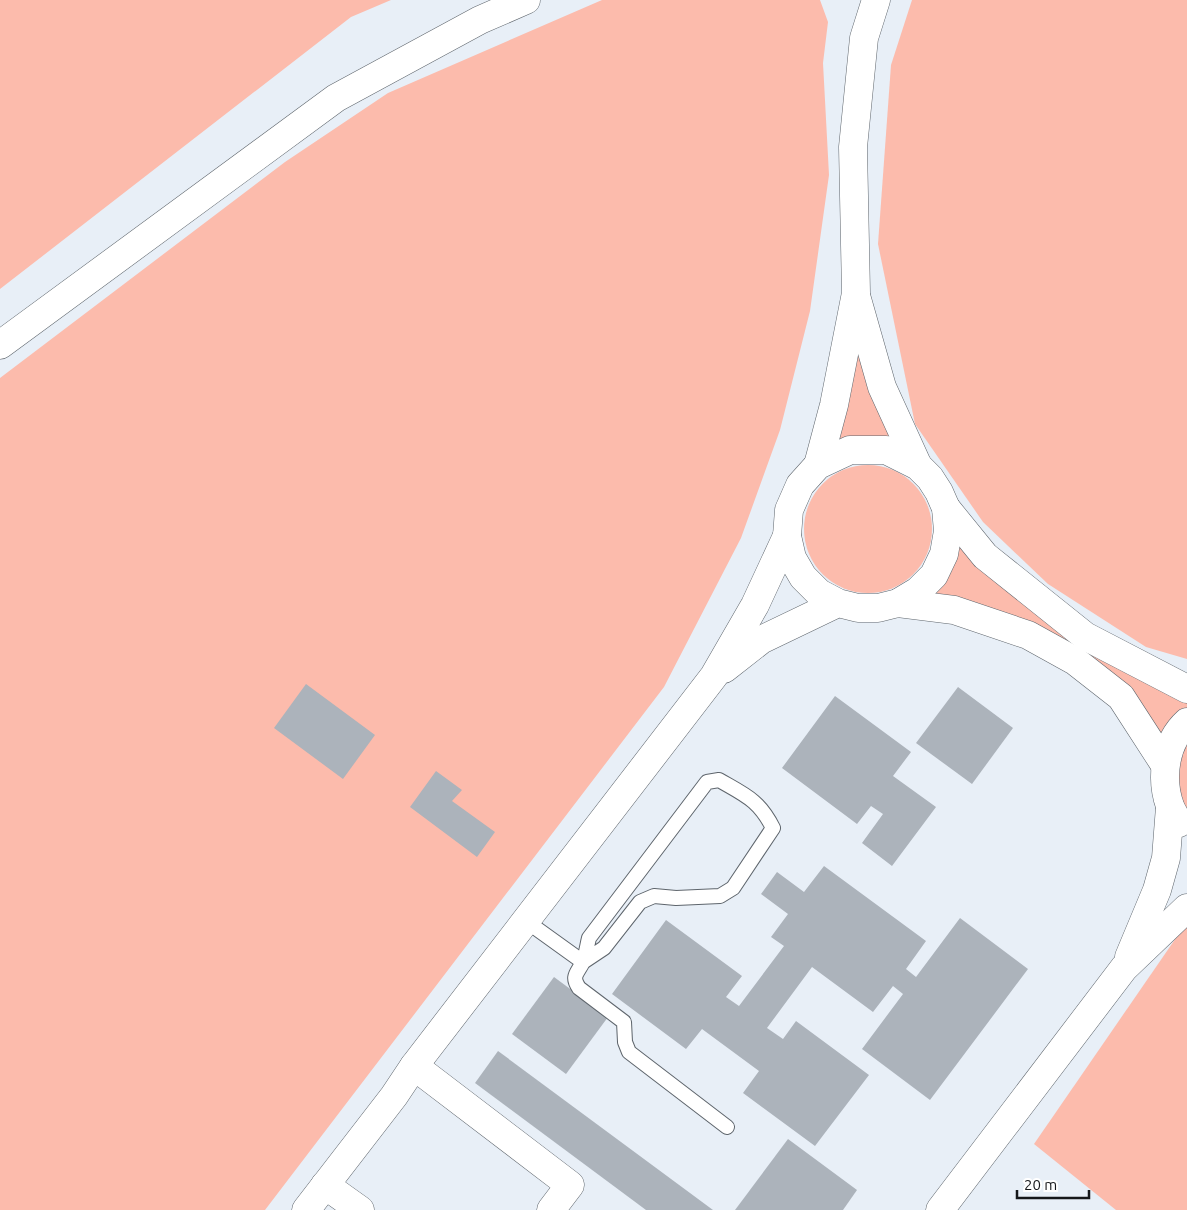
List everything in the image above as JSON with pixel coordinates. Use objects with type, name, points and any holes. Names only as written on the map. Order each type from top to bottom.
[{"type":"street","points":[[0,345],[336,98],[480,20],[526,0]]},
{"type":"street","points":[[818,465],[834,405],[856,293],[853,147],[864,38],[862,2]]},
{"type":"street","points":[[856,293],[882,387],[918,466]]},
{"type":"street","points":[[850,450],[886,450],[918,466],[940,492],[946,508],[948,531],[944,554],[934,574],[918,591],[898,603],[878,608],[858,608],[838,603],[819,593],[803,577],[792,558],[787,536],[789,510],[800,485],[818,465],[850,450]]},
{"type":"street","points":[[946,508],[985,556],[1085,636],[1187,689]]},
{"type":"street","points":[[306,1210],[394,1096],[414,1066],[714,676],[755,604],[787,536]]},
{"type":"street","points":[[714,676],[762,640],[838,603]]},
{"type":"street","points":[[898,603],[954,610],[1028,635],[1074,661],[1121,696],[1165,765]]},
{"type":"street","points":[[1187,722],[1172,743],[1165,765],[1165,787],[1170,807],[1181,827],[1187,831]]},
{"type":"street","points":[[1124,968],[1159,882],[1166,858],[1170,807]]},
{"type":"street","points":[[940,1210],[1124,968],[1187,908]]},
{"type":"street","points":[[414,1066],[570,1185],[551,1210]]},
{"type":"street","points":[[325,1185],[360,1210]]},
{"type":"lane","points":[[583,962],[604,948],[640,902],[654,896],[676,898],[720,896],[733,888],[773,828],[765,813],[753,800],[719,780],[707,782],[589,938],[583,962],[575,974],[575,982],[580,988],[624,1022],[625,1042],[629,1052],[727,1127]]},
{"type":"lane","points":[[526,921],[583,962]]},
{"type":"shaded area","points":[[0,0],[391,0],[351,17],[0,289]]},
{"type":"shaded area","points":[[602,0],[820,0],[828,22],[823,63],[829,175],[810,311],[780,430],[741,538],[664,687],[265,1210],[0,1210],[0,378],[285,162],[388,93]]},
{"type":"shaded area","points":[[912,0],[1187,0],[1187,659],[1146,647],[1048,584],[983,522],[915,424],[878,244],[891,65]]},
{"type":"shaded area","points":[[858,316],[897,446],[829,445]]},
{"type":"shaded area","points":[[868,465],[892,470],[904,476],[913,484],[921,493],[927,505],[932,529],[927,553],[921,565],[913,574],[904,582],[892,588],[868,593],[844,588],[832,582],[823,574],[815,565],[809,553],[804,529],[809,505],[815,493],[823,484],[832,476],[844,470]]},
{"type":"shaded area","points":[[957,540],[1187,697],[1187,714],[1161,747],[1132,694],[931,596],[944,583],[952,571],[956,558]]},
{"type":"shaded area","points":[[1187,738],[1187,809],[1181,800],[1176,767]]},
{"type":"shaded area","points":[[1187,922],[1187,1210],[1116,1210],[1034,1144]]},
{"type":"building","points":[[306,684],[375,735],[343,779],[274,728]]},
{"type":"building","points":[[958,687],[1013,728],[972,784],[916,743]]},
{"type":"building","points":[[835,696],[911,752],[893,776],[936,807],[892,866],[862,843],[883,814],[871,806],[857,824],[782,768]]},
{"type":"building","points":[[436,771],[462,790],[452,801],[495,832],[477,857],[410,807]]},
{"type":"building","points":[[824,866],[926,941],[906,969],[916,977],[960,918],[1028,969],[930,1100],[862,1049],[903,994],[893,986],[873,1012],[812,967],[767,1028],[783,1039],[796,1021],[869,1075],[815,1146],[743,1093],[759,1071],[702,1029],[686,1049],[612,994],[666,920],[742,976],[726,997],[739,1006],[784,946],[771,937],[788,914],[761,894],[777,872],[804,892]]},
{"type":"building","points":[[554,977],[608,1017],[566,1074],[512,1034]]},
{"type":"building","points":[[498,1051],[713,1210],[646,1210],[475,1083]]},
{"type":"building","points":[[788,1139],[857,1190],[843,1210],[735,1210]]}]
